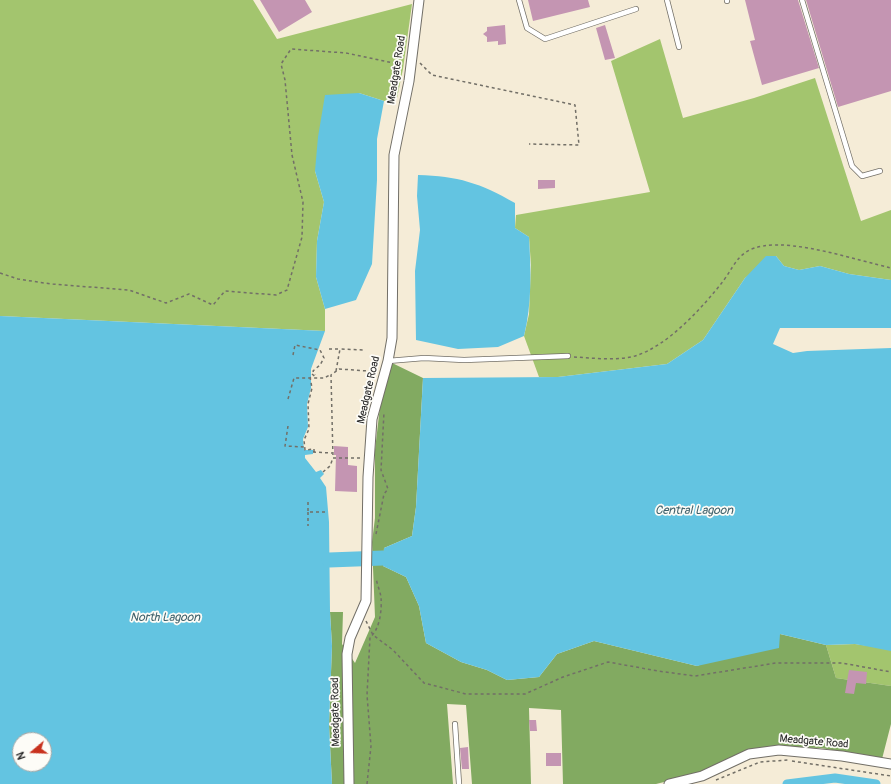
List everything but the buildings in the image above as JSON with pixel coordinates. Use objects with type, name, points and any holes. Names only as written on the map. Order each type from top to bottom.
[{"type":"street","name":"Meadgate Road","points":[[350,784],[347,654],[350,638],[366,601],[366,542],[372,419],[388,361],[392,338],[394,154],[412,57],[419,0]]},
{"type":"street","name":"Meadgate Road","points":[[669,784],[702,776],[749,754],[779,750],[842,756],[891,764]]},
{"type":"lane","points":[[519,0],[527,28],[545,39],[636,9]]},
{"type":"lane","points":[[667,0],[679,47]]},
{"type":"lane","points":[[802,0],[852,166],[862,176],[880,171]]},
{"type":"lane","points":[[388,361],[424,358],[464,360],[568,356]]},
{"type":"lane","points":[[455,724],[459,784]]},
{"type":"path","points":[[0,273],[18,279],[51,284],[129,290],[166,303],[189,294],[212,305],[225,291],[276,295],[287,290],[302,237],[303,202],[292,155],[285,80],[281,64],[292,49],[346,53],[410,67]]},
{"type":"path","points":[[412,57],[432,75],[575,105],[579,145],[529,144]]},
{"type":"path","points":[[568,356],[617,358],[635,356],[664,341],[696,313],[724,279],[737,258],[749,250],[763,246],[801,247],[891,268]]},
{"type":"path","points":[[293,355],[295,345],[320,350],[324,358],[320,365],[313,371],[317,378]]},
{"type":"path","points":[[329,349],[364,350]]},
{"type":"path","points":[[336,371],[340,349]]},
{"type":"path","points":[[288,398],[294,378],[324,378],[331,375],[339,368],[368,371]]},
{"type":"path","points":[[323,472],[330,466],[333,458],[331,375]]},
{"type":"path","points":[[305,447],[304,440],[309,429],[308,404],[312,388],[310,377]]},
{"type":"path","points":[[376,536],[384,494],[388,489],[382,470],[384,407]]},
{"type":"path","points":[[288,426],[285,446],[305,447],[305,450],[314,449],[314,452],[332,453]]},
{"type":"path","points":[[333,458],[370,458]]},
{"type":"path","points":[[308,502],[308,526]]},
{"type":"path","points":[[308,512],[328,512]]},
{"type":"path","points":[[367,784],[370,746],[367,695],[370,637],[373,635],[380,619],[381,596],[376,578]]},
{"type":"path","points":[[362,612],[373,635],[393,650],[424,683],[466,694],[525,694],[563,677],[608,662],[696,676],[776,663],[842,663],[891,672]]},
{"type":"path","points":[[715,780],[760,762],[789,760],[891,776]]},
{"type":"green space","points":[[0,0],[253,0],[277,39],[412,4],[403,69],[397,98],[384,101],[359,93],[315,171],[324,202],[317,241],[316,277],[325,309],[325,331],[0,316]]},
{"type":"green space","points":[[660,39],[683,118],[754,98],[815,78],[861,221],[891,210],[891,280],[849,274],[820,266],[799,270],[784,266],[776,256],[745,278],[703,340],[667,364],[558,377],[539,377],[524,336],[529,314],[531,265],[529,237],[515,228],[516,215],[650,192],[611,61]]},
{"type":"green space","points":[[388,361],[423,378],[416,507],[412,536],[384,548],[383,566],[406,577],[419,606],[426,643],[461,662],[487,670],[507,680],[539,677],[557,654],[594,641],[697,666],[780,634],[826,645],[836,678],[891,686],[891,724],[882,759],[821,748],[770,747],[751,751],[704,772],[656,784],[563,784],[561,710],[529,708],[531,784],[472,784],[466,705],[447,704],[453,784],[332,784],[329,725],[332,646],[330,612],[343,612],[342,644],[355,663],[375,617],[372,542],[375,518],[375,450],[382,389]]},
{"type":"green space","points":[[855,644],[891,649],[891,686],[836,678],[826,645]]},
{"type":"water","points":[[359,93],[384,101],[377,139],[377,180],[372,264],[356,300],[325,309],[316,277],[317,241],[324,202],[315,171],[318,137],[325,95]]},
{"type":"water","points":[[418,175],[445,177],[468,182],[491,190],[515,203],[515,228],[529,237],[530,287],[527,324],[524,336],[498,347],[458,349],[416,340],[415,271],[420,230],[417,196]]},
{"type":"water","name":"Central Lagoon","points":[[766,256],[776,256],[784,266],[799,270],[820,266],[849,274],[891,280],[891,328],[780,328],[773,344],[793,353],[807,351],[891,348],[891,651],[855,644],[826,645],[780,634],[779,648],[697,666],[594,641],[557,654],[539,677],[507,680],[487,670],[461,662],[426,643],[419,606],[406,577],[383,566],[384,548],[412,536],[416,507],[423,378],[558,377],[667,364],[703,340],[745,278]]},
{"type":"water","name":"North Lagoon","points":[[0,316],[325,331],[311,369],[311,388],[307,404],[308,427],[303,439],[304,450],[313,450],[313,454],[305,455],[305,458],[316,472],[321,470],[324,474],[320,478],[326,487],[329,522],[332,646],[329,725],[332,784],[0,784]]},
{"type":"waterway","points":[[329,560],[383,558]]},
{"type":"waterway","points":[[787,784],[835,778],[876,784]]}]
